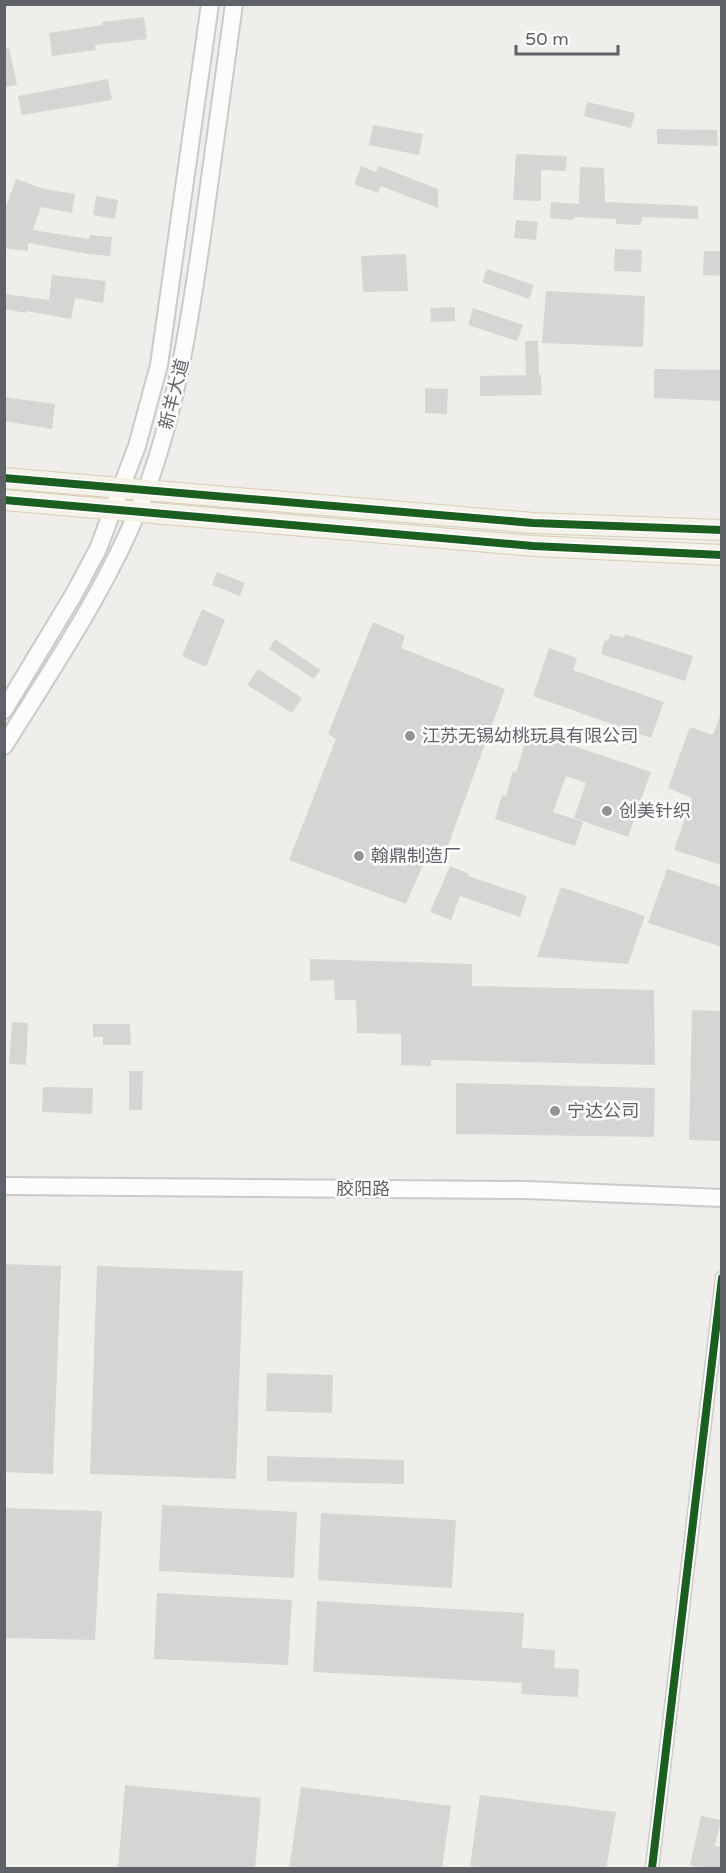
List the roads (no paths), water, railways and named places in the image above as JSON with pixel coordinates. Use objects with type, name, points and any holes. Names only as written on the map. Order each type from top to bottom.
[{"type":"main road","name":"新羊大道","points":[[4,710],[74,594],[98,549],[137,446],[159,365],[210,4]]},
{"type":"main road","name":"新羊大道","points":[[4,746],[93,603],[138,512],[159,453],[177,387],[190,318],[234,4]]},
{"type":"main road","points":[[4,478],[533,523],[722,530]]},
{"type":"main road","points":[[4,500],[533,546],[722,555]]},
{"type":"main road","name":"胶阳路","points":[[4,1186],[526,1190],[722,1197]]},
{"type":"street","points":[[652,1869],[722,1278]]},
{"type":"place","name":"江苏无锡幼桃玩具有限公司","points":[[410,736]]},
{"type":"place","name":"创美针织","points":[[607,811]]},
{"type":"place","name":"翰鼎制造厂","points":[[359,856]]},
{"type":"place","name":"宁达公司","points":[[555,1111]]}]
